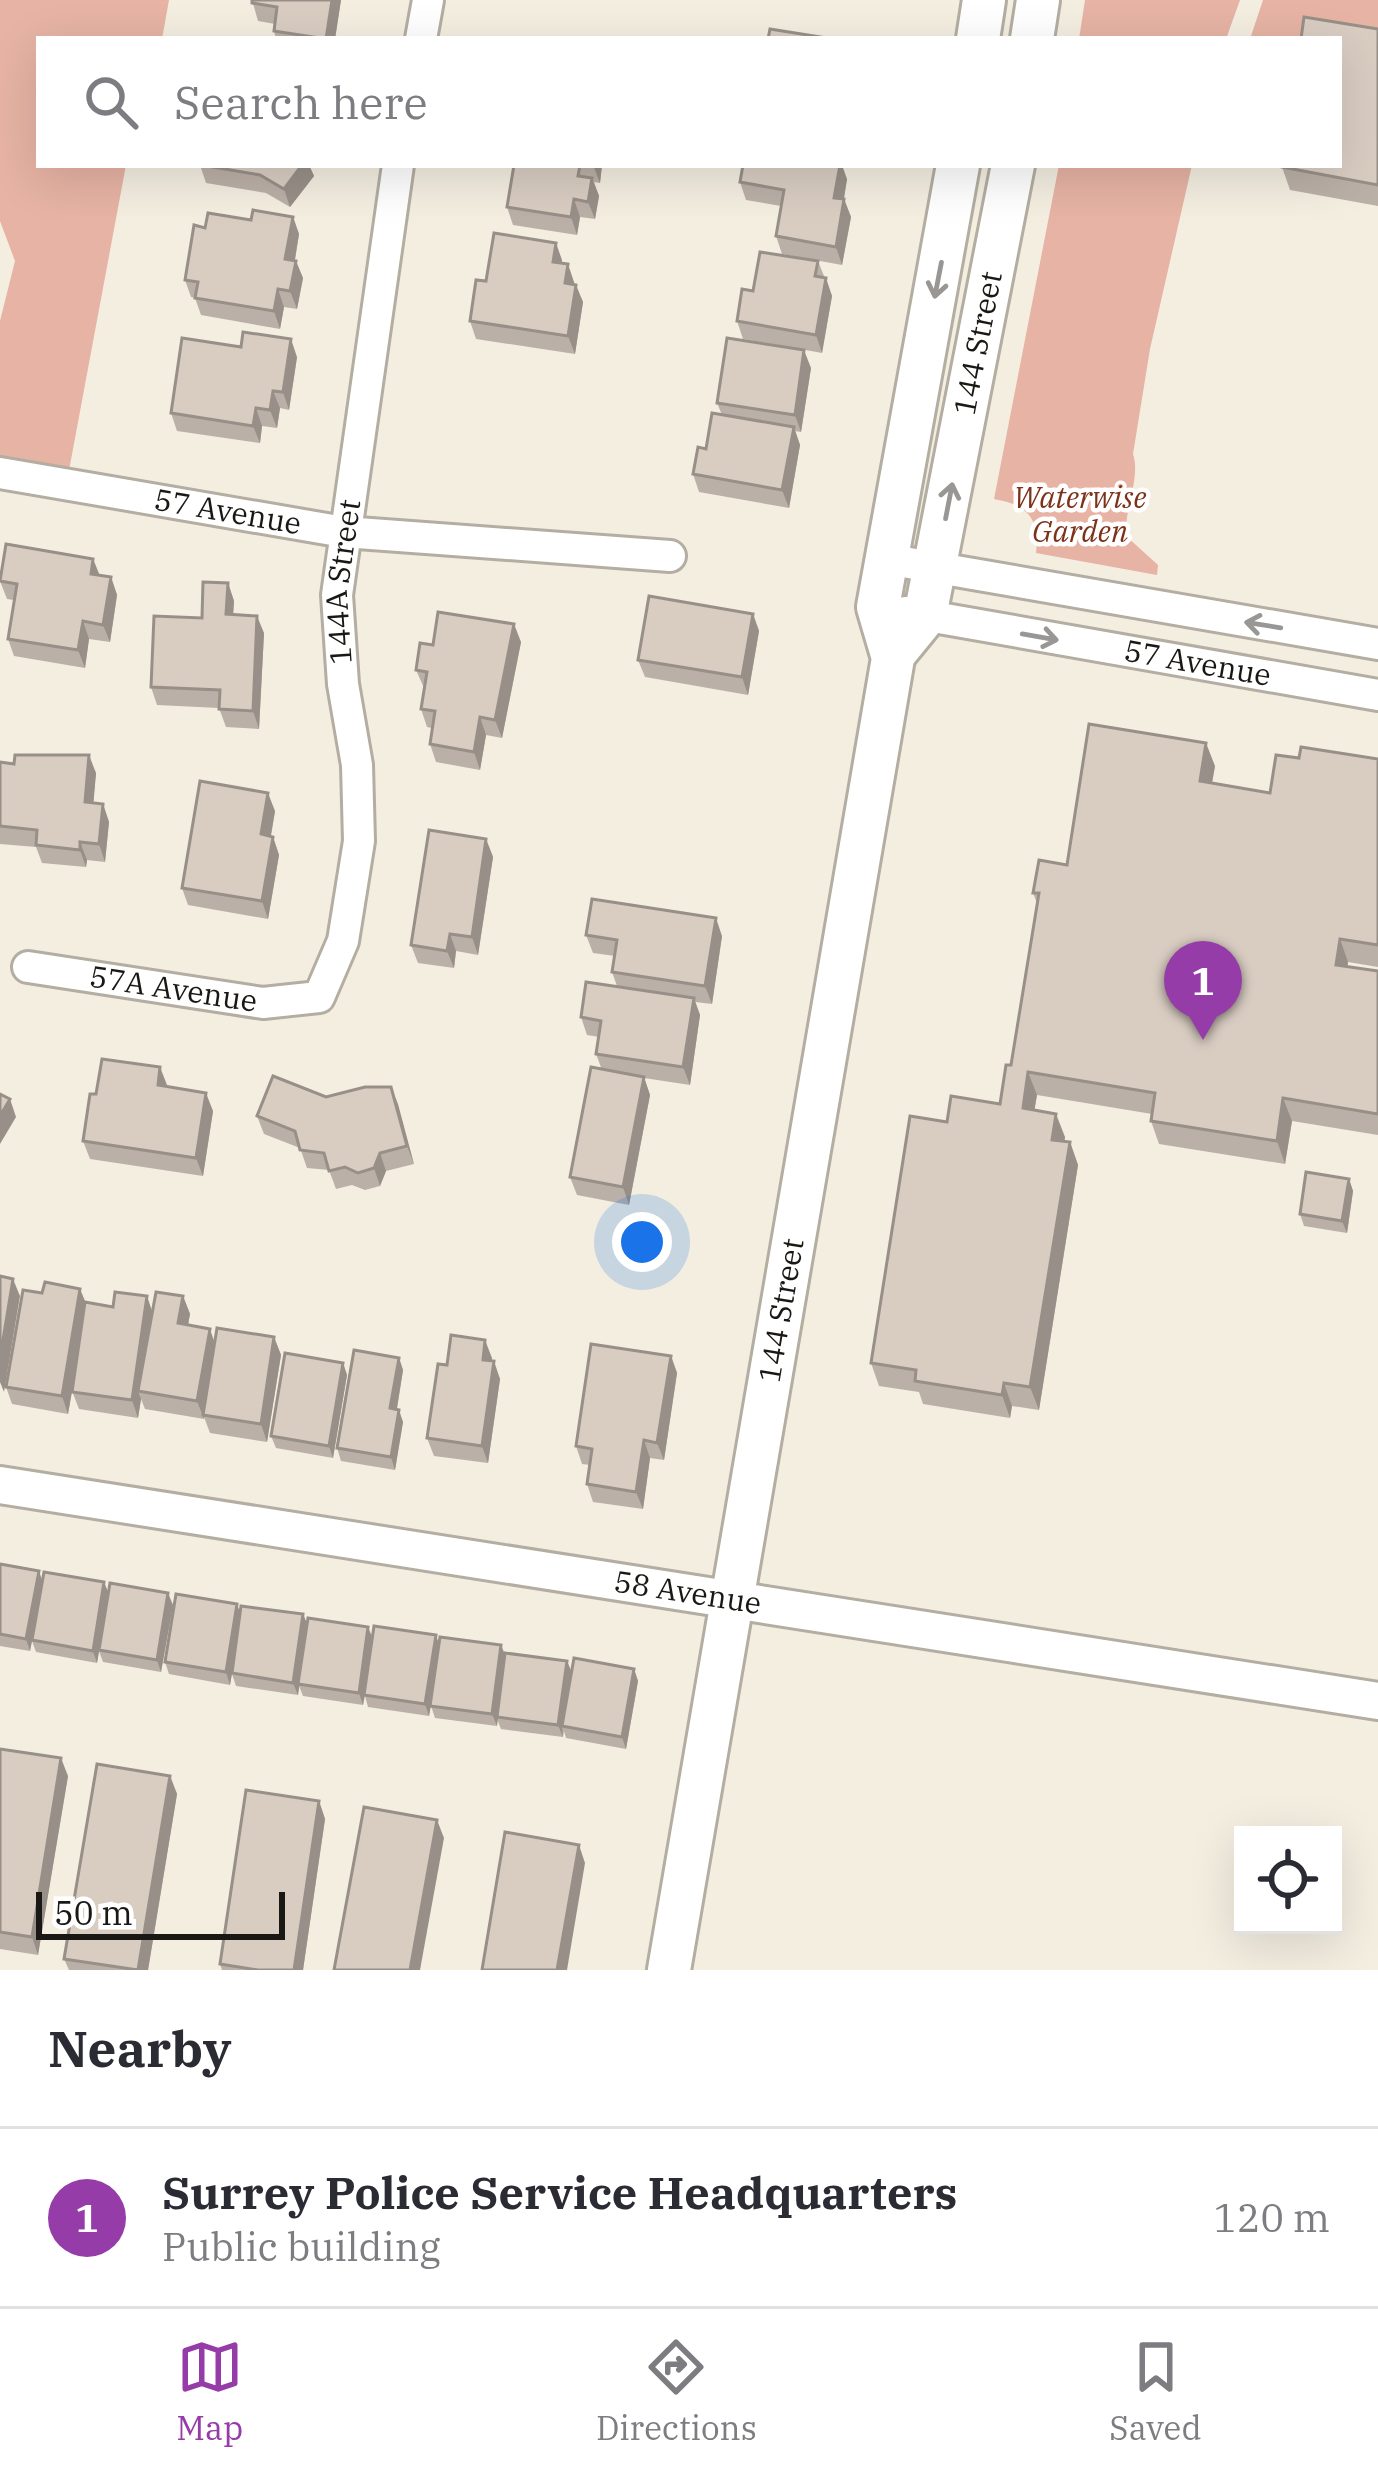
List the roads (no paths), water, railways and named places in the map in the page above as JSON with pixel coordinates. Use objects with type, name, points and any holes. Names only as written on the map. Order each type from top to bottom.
[{"type":"main road","points":[[978,36],[984,0]]},
{"type":"main road","points":[[1032,36],[1038,0]]},
{"type":"main road","name":"144 Street","points":[[669,1970],[894,654],[878,607],[957,168]]},
{"type":"main road","name":"144 Street","points":[[894,654],[925,616],[1012,168]]},
{"type":"street","points":[[422,36],[428,0]]},
{"type":"street","name":"144A Street","points":[[319,997],[343,941],[359,841],[357,765],[343,684],[337,596],[398,168]]},
{"type":"street","name":"57 Avenue","points":[[0,473],[344,532],[670,556]]},
{"type":"street","name":"57 Avenue","points":[[886,559],[1378,644]]},
{"type":"street","name":"57 Avenue","points":[[878,607],[1378,695]]},
{"type":"street","name":"57A Avenue","points":[[28,968],[263,1003],[319,997]]},
{"type":"street","name":"58 Avenue","points":[[0,1484],[1378,1701]]},
{"type":"place","name":"Surrey Police Service Headquarters","points":[[1203,1040]]},
{"type":"park label","name":"Waterwise Garden","points":[[1080,515]]}]
